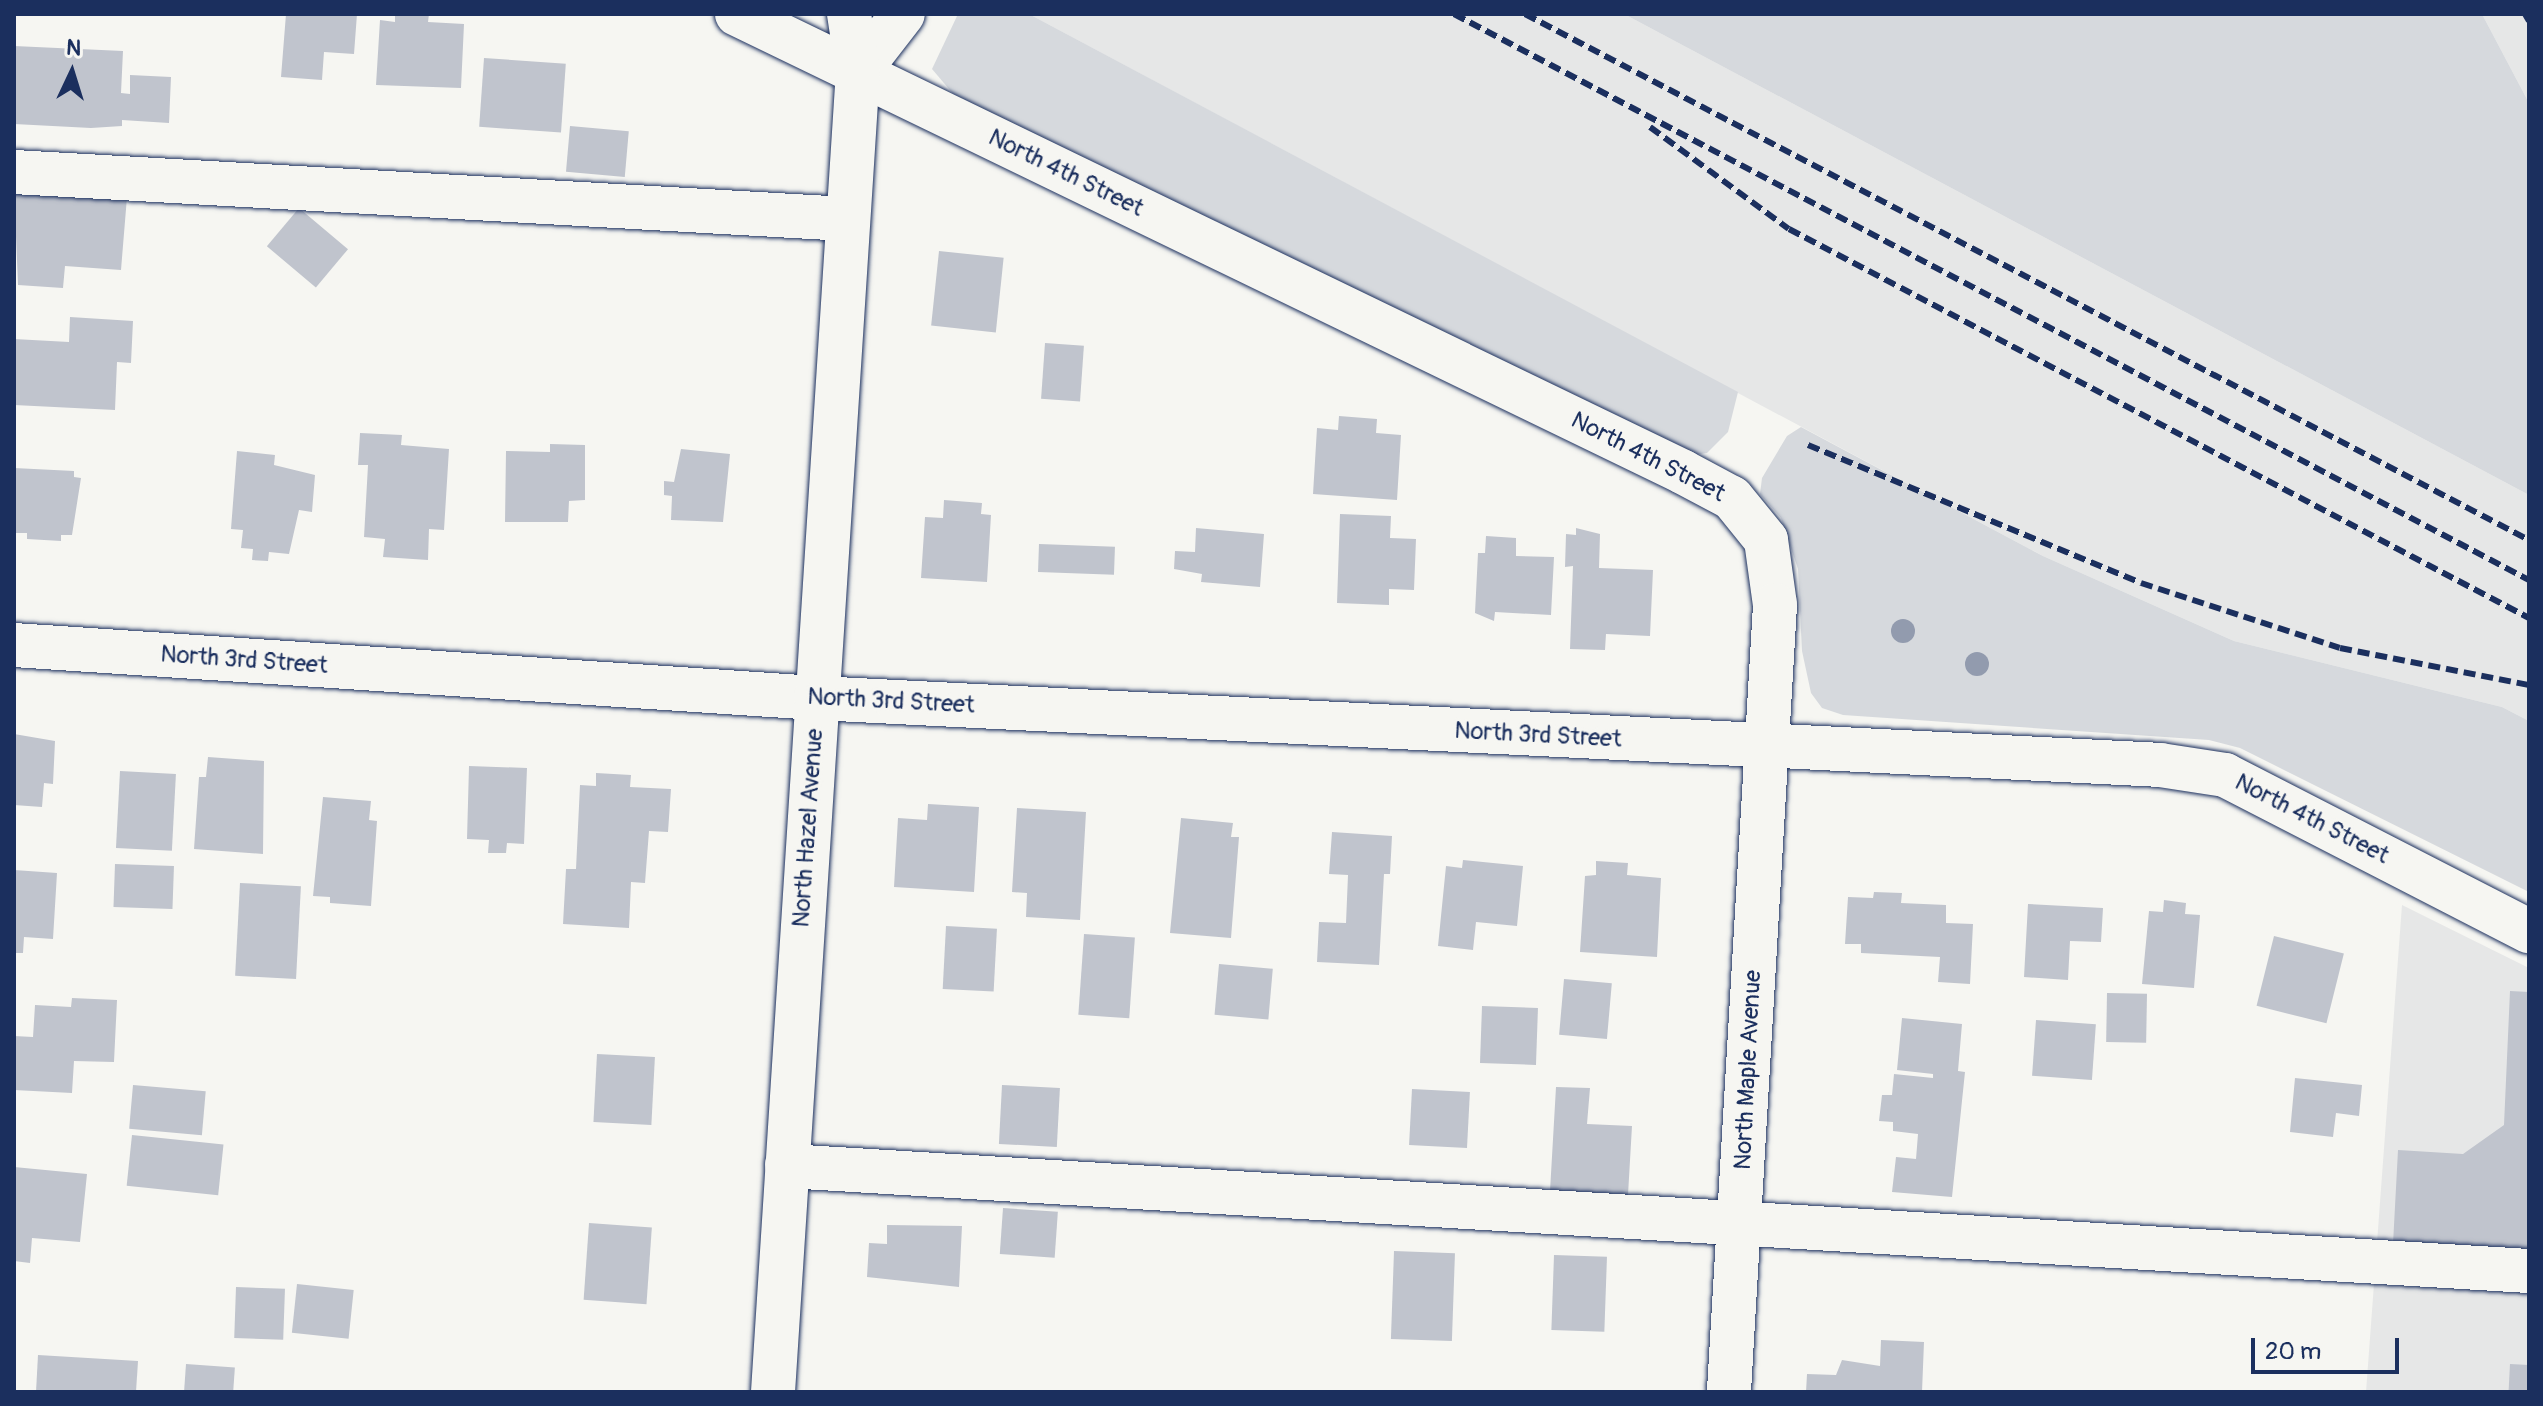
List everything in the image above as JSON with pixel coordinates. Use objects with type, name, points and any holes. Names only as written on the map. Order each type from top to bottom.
[{"type":"street","name":"North 4th Street","points":[[737,14],[1732,498],[1766,540],[1775,580],[1768,748],[2160,765],[2225,775],[2529,931]]},
{"type":"street","name":"North Hazel Avenue","points":[[773,1392],[858,72],[849,14]]},
{"type":"street","points":[[858,72],[903,14]]},
{"type":"street","points":[[14,172],[847,219]]},
{"type":"street","name":"North 3rd Street","points":[[14,645],[816,698],[1768,748]]},
{"type":"street","name":"North Maple Avenue","points":[[1729,1392],[1768,748]]},
{"type":"street","points":[[787,1166],[2529,1271]]},
{"type":"shaded area","points":[[958,14],[1029,14],[1738,392],[1728,432],[1707,453],[1693,455],[960,102],[932,69]]},
{"type":"shaded area","points":[[1029,14],[1624,14],[2529,495],[2529,721],[2502,707],[2234,641],[2043,556]]},
{"type":"shaded area","points":[[1624,14],[2482,14],[2529,103],[2529,495]]},
{"type":"shaded area","points":[[2482,14],[2529,14],[2529,103]]},
{"type":"shaded area","points":[[1801,427],[2043,556],[2234,641],[2502,707],[2529,721],[2529,892],[2240,748],[2209,740],[1843,715],[1822,708],[1811,693],[1802,651],[1798,569],[1781,518],[1760,494],[1762,478],[1787,436]]},
{"type":"shaded area","points":[[2402,905],[2529,968],[2529,1392],[2366,1392]]},
{"type":"building","points":[[286,14],[357,14],[354,54],[324,52],[322,80],[281,77]]},
{"type":"building","points":[[395,14],[429,14],[428,22],[464,24],[461,88],[376,85],[380,20],[395,22]]},
{"type":"building","points":[[14,46],[123,51],[121,93],[130,94],[130,75],[171,77],[169,123],[122,120],[122,126],[91,128],[14,124]]},
{"type":"building","points":[[484,58],[566,64],[561,133],[479,127]]},
{"type":"building","points":[[570,126],[629,131],[625,177],[566,172]]},
{"type":"building","points":[[14,188],[127,197],[121,270],[65,266],[63,288],[18,285]]},
{"type":"building","points":[[299,208],[348,249],[316,287],[267,246]]},
{"type":"building","points":[[939,251],[1004,258],[996,332],[931,326]]},
{"type":"building","points":[[70,317],[133,321],[131,363],[117,362],[115,410],[14,405],[14,339],[69,342]]},
{"type":"building","points":[[1045,343],[1084,346],[1080,402],[1041,399]]},
{"type":"building","points":[[1339,416],[1377,419],[1376,433],[1401,435],[1397,500],[1313,494],[1317,428],[1338,430]]},
{"type":"building","points":[[360,433],[402,435],[401,445],[449,449],[444,530],[429,529],[428,560],[383,557],[385,539],[364,537],[368,465],[358,465]]},
{"type":"building","points":[[550,444],[585,445],[585,500],[569,501],[568,522],[505,522],[506,451],[550,452]]},
{"type":"building","points":[[681,449],[730,454],[723,522],[671,520],[672,496],[664,495],[664,481],[674,482]]},
{"type":"building","points":[[237,451],[275,455],[274,465],[315,475],[312,512],[299,510],[289,554],[269,552],[268,561],[252,560],[253,549],[241,548],[243,530],[231,529]]},
{"type":"building","points":[[14,468],[74,471],[74,477],[81,478],[72,535],[61,535],[61,541],[27,539],[27,533],[14,533]]},
{"type":"building","points":[[944,500],[982,503],[981,514],[991,515],[987,582],[921,578],[925,517],[943,518]]},
{"type":"building","points":[[1340,514],[1391,516],[1390,538],[1416,539],[1414,590],[1389,589],[1389,605],[1337,603]]},
{"type":"building","points":[[1196,528],[1264,534],[1260,587],[1201,582],[1202,574],[1174,569],[1175,551],[1195,552]]},
{"type":"building","points":[[1576,528],[1600,534],[1599,568],[1653,570],[1650,636],[1606,634],[1605,650],[1570,649],[1573,566],[1565,567],[1566,534],[1576,535]]},
{"type":"building","points":[[1486,536],[1516,538],[1516,556],[1554,557],[1551,615],[1495,612],[1494,621],[1475,613],[1478,553],[1485,553]]},
{"type":"building","points":[[1039,544],[1115,547],[1114,575],[1038,572]]},
{"type":"building","points":[[14,734],[55,741],[53,784],[44,783],[42,807],[14,805]]},
{"type":"building","points":[[208,757],[264,761],[263,854],[194,849],[199,777],[206,777]]},
{"type":"building","points":[[469,766],[527,768],[524,844],[507,843],[506,853],[488,853],[489,840],[467,839]]},
{"type":"building","points":[[120,771],[176,774],[172,851],[116,848]]},
{"type":"building","points":[[596,773],[631,775],[630,787],[671,789],[668,832],[649,831],[645,883],[631,882],[629,928],[563,924],[566,869],[576,869],[580,785],[596,786]]},
{"type":"building","points":[[323,797],[371,801],[369,820],[377,821],[371,906],[330,903],[330,897],[313,896]]},
{"type":"building","points":[[928,804],[979,807],[974,892],[894,887],[898,818],[927,820]]},
{"type":"building","points":[[1017,808],[1086,812],[1080,920],[1026,917],[1027,893],[1012,892]]},
{"type":"building","points":[[1181,818],[1233,823],[1231,837],[1239,837],[1231,938],[1170,933]]},
{"type":"building","points":[[1332,832],[1392,836],[1390,874],[1384,874],[1379,965],[1317,962],[1319,922],[1346,923],[1348,875],[1329,874]]},
{"type":"building","points":[[1463,860],[1523,866],[1517,926],[1476,922],[1473,950],[1438,946],[1446,866],[1462,868]]},
{"type":"building","points":[[1596,861],[1628,863],[1627,875],[1661,878],[1657,957],[1580,952],[1585,876],[1596,875]]},
{"type":"building","points":[[115,864],[174,866],[172,909],[113,907]]},
{"type":"building","points":[[14,870],[57,873],[53,939],[24,937],[23,953],[14,953]]},
{"type":"building","points":[[240,883],[301,886],[296,979],[235,976]]},
{"type":"building","points":[[1874,892],[1902,893],[1901,903],[1946,905],[1946,923],[1973,924],[1970,984],[1938,982],[1940,957],[1861,953],[1861,944],[1845,944],[1848,897],[1873,898]]},
{"type":"building","points":[[2164,900],[2186,903],[2185,914],[2200,915],[2194,988],[2142,984],[2149,911],[2163,912]]},
{"type":"building","points":[[2028,904],[2103,908],[2101,942],[2070,941],[2068,980],[2024,977]]},
{"type":"building","points":[[946,926],[997,929],[994,992],[943,989]]},
{"type":"building","points":[[1084,934],[1135,938],[1129,1018],[1078,1015]]},
{"type":"building","points":[[2274,936],[2344,953],[2326,1023],[2257,1006]]},
{"type":"building","points":[[1219,964],[1273,969],[1268,1020],[1215,1015]]},
{"type":"building","points":[[1564,979],[1612,983],[1607,1039],[1559,1035]]},
{"type":"building","points":[[2510,991],[2529,992],[2529,1252],[2393,1244],[2398,1150],[2463,1154],[2504,1125]]},
{"type":"building","points":[[2107,993],[2147,994],[2146,1043],[2106,1042]]},
{"type":"building","points":[[72,998],[117,1000],[114,1062],[74,1061],[72,1093],[14,1090],[14,1036],[33,1037],[35,1005],[71,1007]]},
{"type":"building","points":[[1482,1006],[1538,1008],[1536,1065],[1480,1063]]},
{"type":"building","points":[[1902,1018],[1962,1024],[1958,1071],[1965,1072],[1952,1197],[1892,1192],[1896,1157],[1916,1159],[1918,1134],[1893,1131],[1893,1122],[1879,1121],[1882,1095],[1892,1095],[1894,1074],[1933,1078],[1933,1074],[1897,1070]]},
{"type":"building","points":[[2036,1020],[2096,1024],[2092,1080],[2032,1076]]},
{"type":"building","points":[[597,1054],[655,1057],[651,1125],[593,1122]]},
{"type":"building","points":[[2295,1078],[2362,1085],[2359,1116],[2336,1113],[2333,1137],[2290,1132]]},
{"type":"building","points":[[133,1085],[206,1091],[202,1135],[129,1129]]},
{"type":"building","points":[[1002,1085],[1060,1088],[1057,1147],[999,1144]]},
{"type":"building","points":[[1556,1087],[1590,1088],[1587,1124],[1632,1126],[1628,1195],[1550,1191]]},
{"type":"building","points":[[1412,1089],[1470,1092],[1467,1148],[1409,1145]]},
{"type":"building","points":[[132,1135],[223,1145],[218,1195],[127,1186]]},
{"type":"building","points":[[14,1167],[87,1174],[80,1242],[32,1238],[30,1263],[14,1261]]},
{"type":"building","points":[[1003,1208],[1058,1212],[1055,1258],[1000,1254]]},
{"type":"building","points":[[589,1223],[652,1227],[646,1304],[584,1300]]},
{"type":"building","points":[[887,1225],[962,1226],[959,1287],[867,1277],[869,1243],[887,1244]]},
{"type":"building","points":[[1394,1251],[1455,1253],[1452,1341],[1391,1339]]},
{"type":"building","points":[[1554,1255],[1607,1257],[1604,1332],[1551,1330]]},
{"type":"building","points":[[297,1284],[354,1290],[349,1339],[292,1333]]},
{"type":"building","points":[[236,1287],[285,1289],[283,1340],[234,1338]]},
{"type":"building","points":[[1881,1340],[1924,1342],[1922,1392],[1806,1392],[1807,1374],[1836,1375],[1842,1360],[1880,1366]]},
{"type":"building","points":[[38,1355],[138,1361],[136,1392],[36,1392]]},
{"type":"building","points":[[186,1364],[235,1367],[233,1392],[184,1392]]},
{"type":"building","points":[[2510,1364],[2529,1365],[2528,1392],[2509,1392]]},
{"type":"railway","points":[[1454,14],[2529,580]]},
{"type":"railway","points":[[1525,14],[2529,540]]},
{"type":"railway","points":[[2525,14],[2529,21]]},
{"type":"railway","points":[[1650,127],[1789,229],[2529,618]]},
{"type":"railway","points":[[1808,445],[2141,583],[2340,648],[2529,685]]}]
